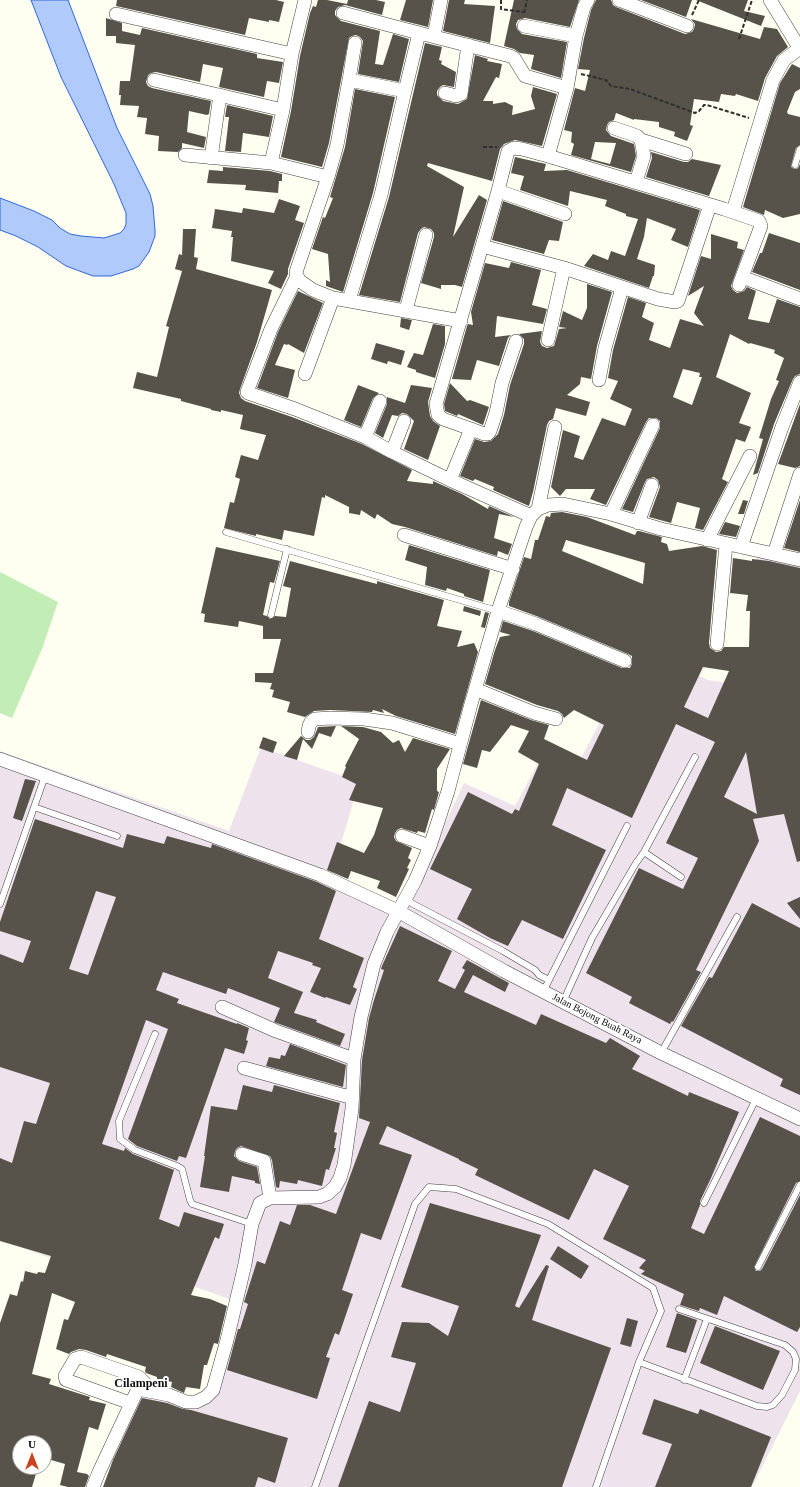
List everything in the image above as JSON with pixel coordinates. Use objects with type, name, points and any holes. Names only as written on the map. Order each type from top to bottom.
[{"type":"street","points":[[271,163],[283,110],[292,54],[304,0]]},
{"type":"street","points":[[434,36],[441,0]]},
{"type":"street","points":[[548,156],[567,88],[576,36],[584,7],[588,0]]},
{"type":"street","points":[[619,0],[687,26]]},
{"type":"street","points":[[728,210],[760,121],[768,93],[780,66],[784,60],[800,48],[770,0]]},
{"type":"street","points":[[343,13],[510,56],[514,58],[525,76],[567,88]]},
{"type":"street","points":[[116,14],[292,54]]},
{"type":"street","points":[[524,19],[576,36]]},
{"type":"street","points":[[349,300],[381,195],[419,33]]},
{"type":"street","points":[[355,43],[337,145],[296,272],[297,276],[300,281],[313,290],[333,298],[461,321]]},
{"type":"street","points":[[445,93],[456,96],[461,94],[468,45]]},
{"type":"street","points":[[154,80],[283,110]]},
{"type":"street","points":[[349,80],[405,91]]},
{"type":"street","points":[[211,158],[220,95]]},
{"type":"street","points":[[614,128],[637,136],[641,140],[686,154]]},
{"type":"street","points":[[636,182],[644,156],[641,140]]},
{"type":"street","points":[[516,341],[502,382],[496,413],[488,434],[484,434],[443,419],[438,415],[436,404],[498,191],[508,150],[514,148],[548,156],[636,182],[728,210],[761,223],[740,281],[800,299]]},
{"type":"street","points":[[728,210],[742,150]]},
{"type":"street","points":[[185,155],[271,163],[328,176]]},
{"type":"street","points":[[498,191],[565,214]]},
{"type":"street","points":[[482,246],[564,268],[622,288],[673,302],[678,301],[710,205]]},
{"type":"street","points":[[406,310],[426,235]]},
{"type":"street","points":[[548,340],[564,268]]},
{"type":"street","points":[[297,276],[268,334],[247,392],[295,409],[365,437],[450,480],[534,513]]},
{"type":"street","points":[[599,380],[605,348],[622,288]]},
{"type":"street","points":[[305,374],[333,298]]},
{"type":"street","points":[[741,547],[782,427],[800,382]]},
{"type":"street","points":[[365,437],[380,401]]},
{"type":"street","points":[[392,452],[404,421]]},
{"type":"street","points":[[611,514],[653,425]]},
{"type":"street","points":[[93,1487],[130,1403],[139,1390],[169,1395],[186,1402],[196,1402],[206,1397],[213,1390],[227,1340],[245,1264],[252,1224],[260,1204],[270,1198],[319,1197],[327,1194],[335,1188],[340,1178],[344,1165],[353,1098],[354,1059],[361,1017],[374,964],[384,937],[423,866],[430,846],[448,791],[475,689],[498,611],[526,527],[534,513],[555,427]]},
{"type":"street","points":[[450,480],[471,429]]},
{"type":"street","points":[[707,540],[750,456]]},
{"type":"street","points":[[774,554],[800,474]]},
{"type":"street","points":[[638,523],[652,485]]},
{"type":"street","points":[[534,513],[548,505],[563,504],[611,514],[638,523],[707,540],[800,560]]},
{"type":"street","points":[[404,535],[513,569]]},
{"type":"street","points":[[717,644],[726,544]]},
{"type":"street","points":[[498,611],[536,624],[625,661]]},
{"type":"street","points":[[475,689],[534,713],[556,719]]},
{"type":"street","points":[[308,732],[311,722],[315,719],[364,719],[392,723],[460,744]]},
{"type":"street","name":"Jalan Bojong Buah Raya","points":[[0,759],[320,875],[398,911],[504,971],[546,986],[563,1002],[756,1099],[800,1119]]},
{"type":"street","points":[[402,836],[430,846]]},
{"type":"street","points":[[222,1007],[276,1031],[354,1059]]},
{"type":"street","points":[[244,1068],[353,1098]]},
{"type":"street","points":[[242,1154],[264,1161],[270,1198]]},
{"type":"street","points":[[130,1403],[66,1380],[65,1376],[75,1359],[81,1357],[139,1377],[153,1392]]},
{"type":"lane","points":[[795,165],[800,149]]},
{"type":"lane","points":[[226,532],[498,611]]},
{"type":"lane","points":[[271,615],[287,549]]},
{"type":"lane","points":[[563,1002],[592,938],[644,852],[695,757]]},
{"type":"lane","points":[[0,904],[45,776]]},
{"type":"lane","points":[[34,807],[117,836]]},
{"type":"lane","points":[[405,898],[413,904],[503,951],[546,986],[627,826]]},
{"type":"lane","points":[[644,852],[681,877]]},
{"type":"lane","points":[[661,1052],[737,917]]},
{"type":"lane","points":[[155,1034],[119,1121],[120,1139],[135,1150],[182,1169],[192,1204],[252,1224]]},
{"type":"lane","points":[[704,1203],[756,1099]]},
{"type":"lane","points":[[758,1267],[800,1185]]},
{"type":"lane","points":[[315,1487],[415,1204],[429,1187],[456,1189],[548,1224],[653,1288],[661,1311],[639,1362],[596,1487]]},
{"type":"lane","points":[[639,1362],[757,1406],[767,1407],[773,1405],[782,1395],[795,1370],[796,1359],[793,1352],[785,1345],[679,1309]]},
{"type":"lane","points":[[684,1380],[707,1319]]},
{"type":"path","points":[[501,0],[501,9],[524,19]]},
{"type":"path","points":[[739,39],[752,0]]},
{"type":"path","points":[[570,71],[606,80],[611,86],[630,90],[695,113],[704,105],[707,105],[760,121]]},
{"type":"shaded area","points":[[757,554],[800,561],[800,1391],[752,1487],[103,1487],[143,1390],[200,1401],[214,1397],[243,1304],[112,1257],[102,1276],[0,1240],[0,751],[229,831],[261,747],[390,793],[355,796],[331,877],[406,906],[464,783],[515,806],[545,750],[579,762],[652,624],[682,667],[708,680],[749,686]]},
{"type":"green space","points":[[0,572],[58,602],[42,649],[12,718],[0,713]]},
{"type":"water","points":[[31,0],[68,0],[117,128],[150,194],[153,206],[155,236],[149,252],[139,266],[133,269],[111,276],[93,276],[66,266],[38,247],[0,230],[0,198],[34,211],[52,220],[60,228],[70,234],[104,238],[120,233],[126,224],[126,213],[114,184],[61,77]]},
{"type":"building","points":[[117,0],[276,0],[284,2],[279,22],[269,20],[269,22],[249,18],[245,35],[116,6]]},
{"type":"building","points":[[318,0],[327,0],[347,4],[348,0],[376,0],[385,2],[382,15],[345,5],[338,7],[335,11],[335,15],[341,21],[380,31],[375,64],[383,65],[393,34],[409,39],[399,82],[358,74],[363,41],[356,35],[349,38],[329,143],[322,167],[281,157],[291,111],[300,56],[310,13],[313,6],[316,7]]},
{"type":"building","points":[[406,0],[433,0],[428,27],[400,20]]},
{"type":"building","points":[[449,0],[465,0],[464,4],[495,6],[490,43],[443,31]]},
{"type":"building","points":[[514,0],[579,0],[570,27],[525,18],[518,20],[516,24],[517,29],[522,34],[567,42],[561,78],[531,69],[534,55],[520,53],[514,49],[504,46]]},
{"type":"building","points":[[596,0],[611,0],[613,5],[616,7],[685,34],[692,32],[694,29],[695,24],[691,19],[760,39],[764,27],[777,29],[788,47],[777,56],[765,78],[758,101],[736,94],[735,96],[721,94],[719,102],[694,99],[690,125],[693,126],[687,141],[674,136],[675,132],[659,127],[659,122],[634,120],[616,113],[614,120],[609,122],[606,130],[611,136],[634,144],[636,156],[631,172],[571,155],[574,144],[571,142],[572,132],[564,130],[575,88],[585,91],[590,70],[578,69],[591,10]],"holes":[[[595,142],[616,143],[610,164],[591,159]]]},
{"type":"building","points":[[641,0],[692,0],[686,17]]},
{"type":"building","points":[[696,0],[748,0],[744,11],[765,16],[761,26]]},
{"type":"building","points":[[106,18],[122,23],[122,31],[140,35],[142,28],[257,54],[257,58],[283,62],[279,83],[267,81],[264,97],[219,87],[223,68],[203,64],[200,82],[156,72],[151,73],[148,75],[146,82],[148,86],[152,88],[211,101],[209,114],[207,115],[189,111],[187,132],[206,137],[204,148],[182,143],[182,148],[178,152],[158,151],[159,136],[145,134],[147,118],[137,117],[139,106],[120,105],[120,81],[130,81],[135,45],[116,43],[116,36],[106,36]]},
{"type":"building","points":[[425,43],[442,47],[439,60],[442,61],[441,64],[456,72],[454,87],[443,85],[437,91],[437,95],[443,101],[458,104],[467,99],[475,55],[488,59],[487,61],[502,64],[499,78],[496,77],[483,101],[493,101],[493,104],[505,102],[513,106],[512,115],[535,109],[531,96],[533,87],[557,94],[542,146],[515,140],[504,144],[500,149],[492,181],[428,163],[427,166],[464,187],[453,237],[479,195],[487,200],[462,287],[455,285],[441,285],[441,289],[421,283],[434,237],[434,233],[431,229],[424,227],[418,233],[400,302],[359,295],[389,197]]},
{"type":"building","points":[[792,64],[800,68],[800,89],[795,92],[787,112],[788,114],[800,117],[800,145],[796,148],[791,166],[792,168],[796,169],[800,164],[800,214],[783,218],[765,210],[764,215],[743,207],[780,83]]},
{"type":"building","points":[[355,89],[395,97],[373,193],[343,292],[326,286],[326,280],[330,282],[328,254],[312,249],[323,217],[325,218],[333,198],[330,197],[345,147]]},
{"type":"building","points":[[227,105],[273,116],[269,137],[243,133],[241,152],[225,151],[229,117],[225,117]]},
{"type":"building","points":[[651,152],[684,162],[688,162],[692,159],[721,165],[709,196],[646,177],[652,158]]},
{"type":"building","points":[[515,157],[546,164],[544,171],[567,170],[700,210],[688,247],[671,240],[676,229],[647,218],[644,237],[637,259],[655,265],[654,276],[649,288],[584,266],[593,254],[608,260],[611,251],[625,256],[638,219],[626,216],[626,214],[605,206],[607,200],[570,191],[568,206],[520,190],[524,176],[511,173]]},
{"type":"building","points":[[223,167],[270,171],[282,174],[282,181],[279,181],[278,193],[245,190],[246,185],[207,183],[209,170],[223,171]]},
{"type":"building","points":[[279,199],[300,206],[295,220],[304,223],[288,269],[288,274],[281,289],[268,283],[274,271],[231,261],[232,231],[212,228],[215,209],[242,213],[243,208],[274,213]]},
{"type":"building","points":[[503,201],[563,222],[559,241],[549,240],[544,254],[492,240]]},
{"type":"building","points":[[183,229],[196,229],[194,257],[198,258],[196,269],[272,290],[257,342],[240,389],[239,393],[241,398],[245,401],[362,444],[412,470],[407,481],[433,484],[433,481],[462,494],[488,509],[489,506],[514,517],[499,514],[494,538],[512,544],[508,555],[498,551],[497,556],[392,524],[377,514],[375,519],[361,510],[360,515],[349,513],[349,507],[325,495],[325,498],[322,497],[314,536],[284,530],[282,540],[256,534],[256,536],[224,528],[230,502],[234,503],[240,479],[235,477],[241,455],[258,460],[266,435],[240,429],[243,415],[221,410],[221,412],[211,410],[181,401],[181,399],[133,388],[137,372],[157,377],[169,327],[166,326],[182,271],[175,269],[179,254],[182,255]]},
{"type":"building","points":[[769,233],[800,243],[800,290],[752,272],[760,253],[762,253]]},
{"type":"building","points":[[711,234],[738,242],[737,248],[744,250],[731,286],[737,293],[744,291],[747,287],[756,291],[748,319],[769,323],[777,299],[800,307],[800,374],[795,376],[793,379],[774,424],[758,473],[753,475],[763,439],[759,438],[771,399],[779,381],[776,380],[784,358],[774,353],[775,350],[749,344],[730,334],[716,377],[751,393],[739,423],[751,427],[745,442],[736,439],[722,479],[728,482],[703,530],[695,528],[700,508],[677,502],[671,523],[649,517],[660,487],[658,480],[654,477],[647,479],[645,482],[633,512],[622,509],[660,428],[660,421],[656,418],[649,418],[646,422],[606,505],[590,499],[595,489],[566,489],[560,496],[551,487],[563,430],[580,436],[574,457],[583,460],[602,418],[625,426],[632,409],[610,399],[618,381],[608,378],[613,350],[628,297],[646,303],[642,317],[654,323],[649,340],[670,348],[680,319],[704,326],[694,313],[704,286],[688,296],[701,256],[711,259]],"holes":[[[683,369],[700,373],[699,377],[702,377],[692,405],[673,397]]]},
{"type":"building","points":[[511,262],[541,270],[532,305],[547,309],[543,324],[497,316],[495,337],[511,335],[508,338],[499,366],[477,360],[471,380],[452,379],[467,326],[468,324],[473,325],[471,312],[485,263],[509,268]]},
{"type":"building","points":[[587,284],[612,292],[597,346],[591,379],[581,377],[580,384],[567,395],[590,402],[586,416],[556,408],[553,419],[549,421],[547,425],[529,506],[493,490],[494,487],[475,479],[473,481],[460,476],[475,439],[484,442],[491,441],[498,434],[504,415],[510,385],[524,344],[524,339],[519,334],[542,331],[540,342],[542,346],[547,348],[554,346],[559,329],[567,328],[559,327],[563,311],[582,320],[587,308]]},
{"type":"building","points":[[298,291],[323,303],[304,353],[288,344],[284,344],[275,365],[295,370],[288,398],[257,388],[278,332]]},
{"type":"building","points":[[401,318],[412,320],[409,330],[400,327]]},
{"type":"building","points":[[433,324],[445,326],[445,344],[435,378],[416,372],[416,370],[407,367],[414,353],[423,355]]},
{"type":"building","points":[[376,343],[405,351],[401,365],[388,361],[387,364],[371,359]]},
{"type":"building","points":[[450,383],[467,401],[470,400],[489,407],[483,425],[458,414],[457,416],[445,411],[444,404]]},
{"type":"building","points":[[358,385],[379,393],[373,398],[361,427],[344,420]]},
{"type":"building","points":[[411,385],[432,388],[428,402],[430,416],[433,421],[440,426],[428,460],[404,449],[414,421],[407,414],[402,413],[398,416],[392,415],[383,438],[375,433],[387,404],[387,397],[405,403]]},
{"type":"building","points":[[800,404],[800,466],[795,468],[778,464]]},
{"type":"building","points":[[743,500],[748,501],[744,514],[738,514]]},
{"type":"building","points":[[800,500],[800,552],[784,548]]},
{"type":"building","points":[[562,512],[587,517],[635,535],[637,531],[639,531],[662,537],[661,542],[667,544],[669,551],[702,546],[717,550],[709,643],[710,648],[716,652],[721,651],[724,647],[749,647],[750,611],[746,611],[748,595],[730,593],[733,558],[752,561],[752,559],[769,561],[800,568],[800,861],[797,862],[784,814],[753,819],[759,841],[696,970],[701,972],[673,1022],[672,1021],[670,1024],[629,1003],[632,997],[586,973],[639,868],[683,889],[698,858],[666,843],[715,742],[676,724],[632,818],[567,788],[552,825],[606,850],[563,939],[522,920],[508,946],[490,938],[457,919],[472,889],[430,869],[468,792],[512,814],[515,809],[519,811],[539,764],[518,752],[529,731],[511,725],[490,752],[482,750],[477,768],[463,764],[481,700],[531,720],[549,725],[544,739],[587,760],[604,725],[574,710],[564,718],[558,711],[537,705],[485,684],[500,637],[511,635],[500,632],[503,621],[533,631],[622,668],[630,668],[632,664],[632,656],[628,654],[509,606],[524,557],[531,559],[535,540],[538,540],[546,516],[550,517],[551,513]],"holes":[[[566,540],[645,563],[643,584],[562,551]],[[703,667],[729,671],[708,718],[684,707]],[[746,752],[757,814],[724,797]]]},
{"type":"building","points":[[725,522],[740,526],[736,537],[719,534]]},
{"type":"building","points":[[409,545],[490,570],[483,602],[464,596],[464,594],[447,588],[446,591],[425,585],[427,567],[405,560]]},
{"type":"building","points":[[216,547],[280,561],[274,583],[270,582],[263,615],[270,619],[275,616],[286,617],[291,588],[283,586],[290,561],[377,584],[377,581],[444,600],[437,626],[462,631],[457,647],[474,643],[478,652],[455,734],[396,716],[382,709],[384,713],[373,710],[372,712],[330,710],[314,711],[305,717],[287,712],[290,702],[272,697],[274,690],[270,689],[272,683],[255,682],[255,673],[273,673],[281,639],[263,639],[263,626],[239,621],[238,627],[204,622],[205,614],[201,613]]},
{"type":"building","points":[[464,606],[481,611],[480,616],[463,611]]},
{"type":"building","points":[[485,612],[489,613],[485,628],[481,627]]},
{"type":"building","points":[[336,726],[331,737],[319,733],[312,749],[303,739],[297,760],[284,756],[301,736],[306,740],[310,740],[314,737],[318,727]]},
{"type":"building","points":[[341,726],[363,727],[381,732],[393,743],[399,740],[405,752],[413,738],[450,749],[437,769],[437,791],[439,792],[425,833],[418,831],[417,833],[401,828],[395,833],[394,837],[396,841],[412,848],[408,858],[411,860],[407,868],[409,869],[396,897],[377,888],[380,881],[351,871],[348,879],[327,870],[337,842],[364,853],[374,835],[383,808],[349,800],[356,784],[342,777],[346,767],[345,766],[359,739]]},
{"type":"building","points":[[263,737],[277,742],[273,753],[259,748]]},
{"type":"building","points":[[25,779],[36,781],[22,821],[13,818]]},
{"type":"building","points":[[35,819],[123,848],[127,834],[164,844],[167,836],[211,848],[212,844],[317,882],[336,891],[319,939],[364,958],[353,987],[357,989],[350,1005],[310,992],[321,968],[312,965],[313,963],[278,951],[268,978],[303,992],[294,1013],[317,1020],[316,1022],[345,1034],[340,1046],[274,1022],[280,1008],[228,988],[226,994],[163,972],[156,990],[179,999],[177,1003],[249,1028],[246,1040],[248,1041],[244,1054],[225,1048],[186,1158],[179,1156],[177,1161],[137,1146],[128,1139],[168,1029],[146,1020],[102,1144],[124,1151],[125,1148],[133,1154],[174,1170],[159,1219],[179,1227],[184,1212],[224,1224],[219,1239],[215,1237],[191,1295],[210,1299],[227,1306],[218,1344],[214,1343],[207,1365],[204,1365],[200,1389],[186,1387],[184,1393],[171,1387],[172,1382],[157,1379],[157,1377],[146,1373],[146,1367],[107,1354],[106,1357],[79,1349],[69,1354],[56,1349],[64,1319],[68,1320],[75,1302],[52,1293],[32,1374],[51,1379],[49,1384],[90,1397],[89,1400],[106,1404],[98,1430],[89,1427],[77,1472],[87,1474],[89,1476],[85,1487],[68,1487],[60,1485],[65,1464],[52,1460],[52,1435],[12,1435],[12,1475],[36,1475],[32,1487],[0,1487],[0,1323],[10,1294],[17,1296],[21,1281],[23,1282],[25,1271],[37,1274],[38,1272],[45,1273],[51,1256],[0,1241],[0,1158],[12,1163],[24,1121],[36,1124],[50,1083],[0,1067],[0,954],[23,963],[31,941],[0,931],[0,922]],"holes":[[[96,891],[116,897],[88,975],[69,969]]]},
{"type":"building","points":[[800,897],[800,919],[787,903]]},
{"type":"building","points":[[752,903],[800,928],[800,1095],[780,1086],[783,1079],[681,1026],[709,977],[712,978]]},
{"type":"building","points":[[400,926],[452,951],[438,981],[455,989],[465,970],[462,968],[467,960],[509,983],[505,992],[473,975],[464,992],[536,1025],[541,1014],[606,1043],[610,1038],[640,1056],[632,1069],[688,1096],[689,1092],[739,1112],[700,1201],[700,1205],[691,1228],[704,1234],[760,1117],[800,1136],[800,1181],[796,1183],[754,1267],[756,1271],[760,1271],[762,1269],[800,1195],[800,1327],[797,1332],[724,1296],[717,1315],[700,1308],[699,1311],[680,1305],[684,1294],[641,1274],[645,1271],[639,1268],[646,1260],[603,1239],[629,1186],[594,1169],[569,1220],[475,1175],[478,1169],[459,1159],[387,1126],[379,1144],[412,1155],[381,1240],[361,1233],[342,1290],[353,1294],[339,1335],[335,1333],[326,1357],[330,1358],[317,1399],[227,1370],[238,1329],[240,1329],[248,1304],[244,1302],[257,1261],[265,1264],[280,1221],[290,1225],[297,1205],[310,1205],[336,1214],[370,1122],[359,1118],[362,1060],[369,1018],[384,970],[381,969]]},
{"type":"building","points":[[290,1044],[346,1065],[343,1087],[266,1066],[269,1057],[280,1059],[281,1055],[285,1056]]},
{"type":"building","points":[[243,1085],[272,1092],[274,1085],[340,1103],[334,1132],[337,1133],[334,1148],[336,1148],[329,1170],[326,1169],[322,1186],[298,1180],[297,1184],[280,1181],[279,1188],[276,1187],[272,1160],[270,1156],[241,1146],[237,1148],[234,1156],[239,1161],[257,1167],[260,1184],[255,1183],[255,1181],[232,1176],[229,1192],[200,1187],[211,1106],[237,1110]]},
{"type":"building","points":[[430,1203],[541,1235],[515,1306],[519,1308],[546,1265],[549,1266],[532,1320],[611,1348],[562,1487],[338,1487],[369,1401],[400,1412],[416,1363],[391,1357],[402,1322],[429,1323],[448,1336],[459,1306],[401,1287]]},
{"type":"building","points":[[558,1246],[589,1266],[581,1279],[550,1259]]},
{"type":"building","points":[[677,1313],[697,1320],[686,1353],[666,1347]]},
{"type":"building","points":[[627,1318],[638,1321],[631,1347],[620,1344]]},
{"type":"building","points":[[715,1326],[780,1351],[763,1390],[700,1363]]},
{"type":"building","points":[[142,1398],[167,1403],[183,1409],[288,1438],[275,1483],[258,1477],[255,1487],[103,1487],[113,1460]]},
{"type":"building","points":[[654,1399],[698,1414],[700,1409],[771,1437],[751,1487],[655,1487],[672,1444],[642,1434]]},
{"type":"district","name":"Cilampeni","points":[[141,1384]]}]
